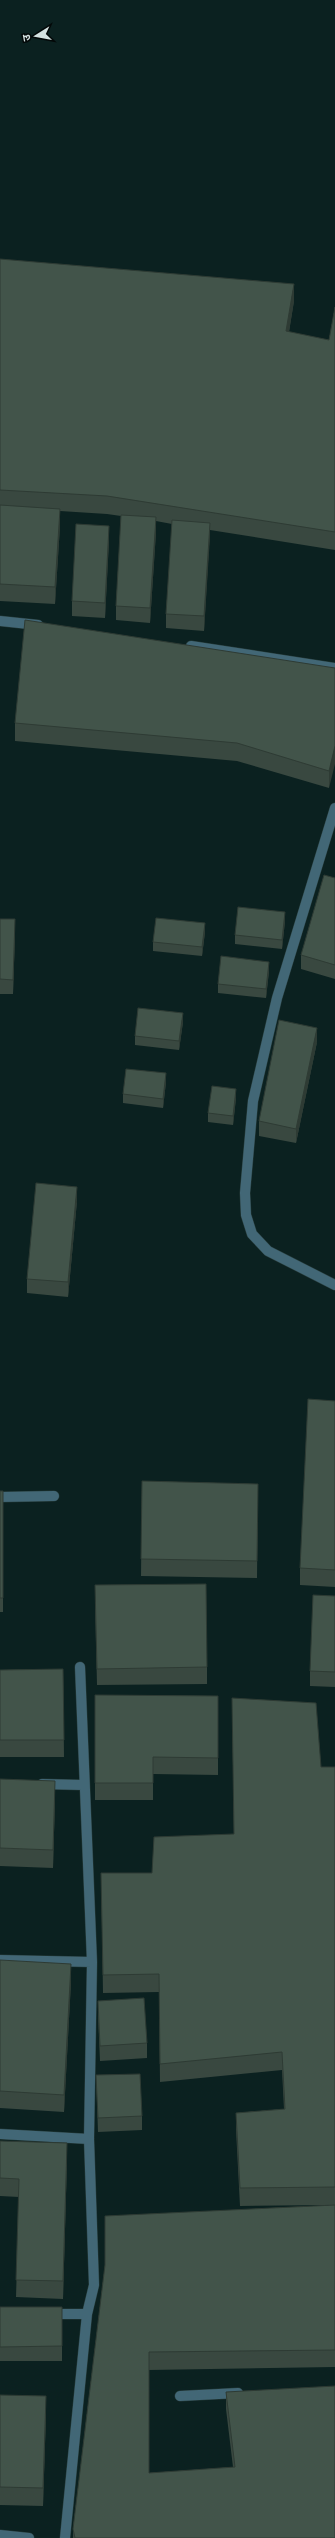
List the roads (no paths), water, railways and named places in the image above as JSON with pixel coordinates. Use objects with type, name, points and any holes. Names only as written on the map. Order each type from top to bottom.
[{"type":"street","points":[[0,621],[46,626]]},
{"type":"street","points":[[180,644],[335,668]]},
{"type":"street","points":[[335,808],[277,998],[253,1101],[245,1193],[246,1215],[252,1234],[268,1251],[335,1285]]},
{"type":"street","points":[[0,1497],[54,1496]]},
{"type":"street","points":[[65,2538],[87,2314],[94,2285],[89,2139],[92,1962],[83,1785],[80,1667]]},
{"type":"street","points":[[30,1783],[83,1785]]},
{"type":"street","points":[[0,1960],[92,1962]]},
{"type":"street","points":[[0,2134],[89,2139]]},
{"type":"street","points":[[39,2314],[87,2314]]},
{"type":"street","points":[[180,2396],[250,2393]]},
{"type":"street","points":[[0,2535],[29,2538]]}]
